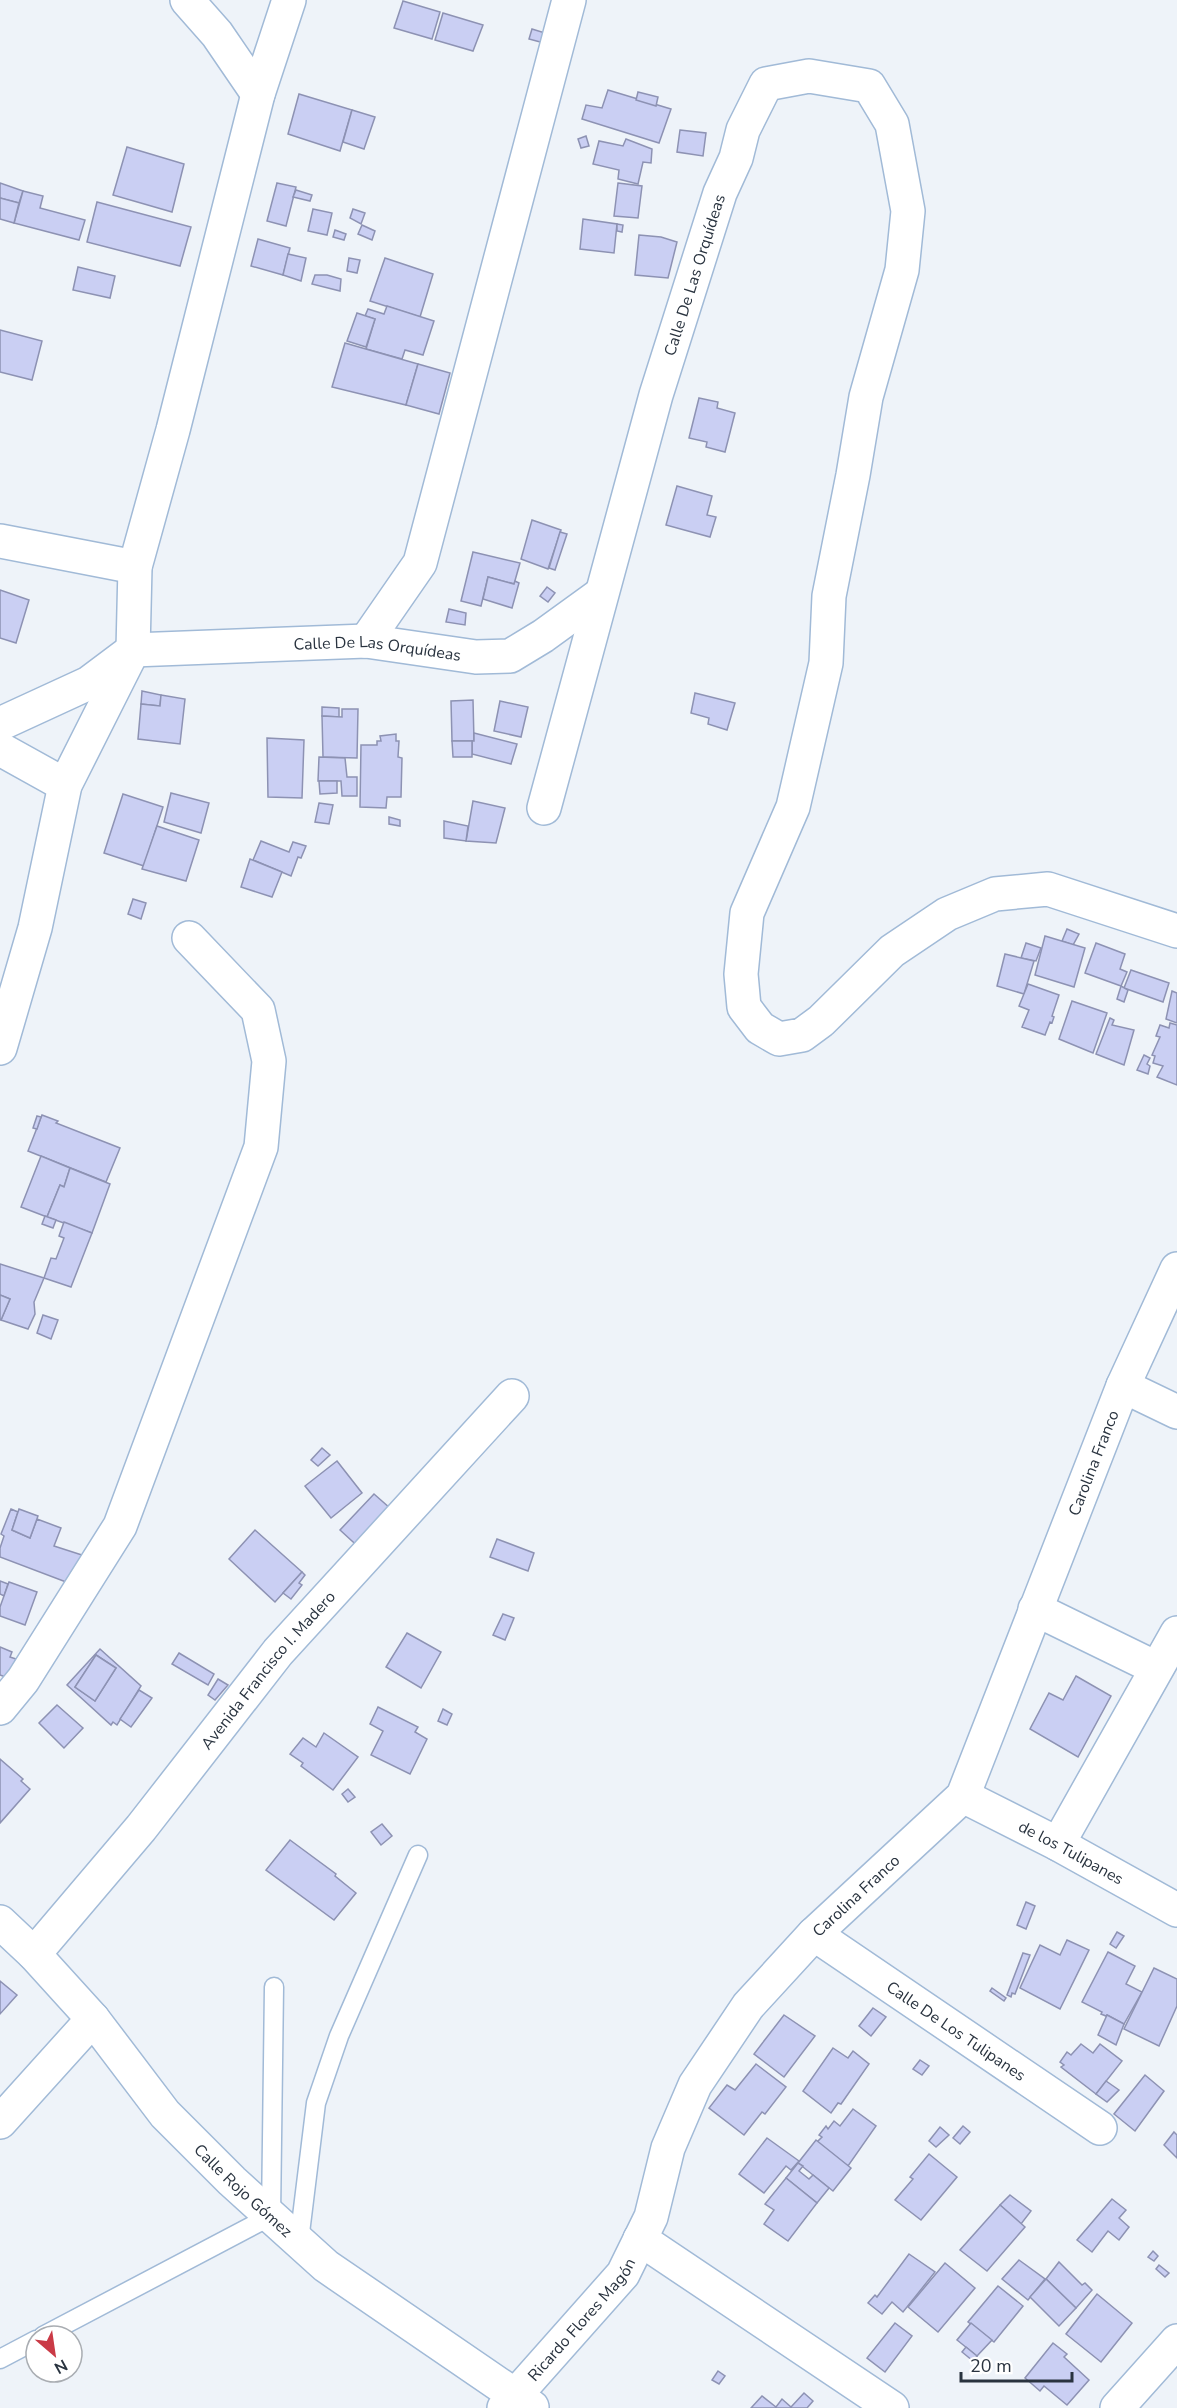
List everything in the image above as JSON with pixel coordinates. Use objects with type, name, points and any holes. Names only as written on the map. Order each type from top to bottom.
[{"type":"street","points":[[187,0],[217,34],[258,94]]},
{"type":"street","points":[[0,1048],[35,928],[65,785],[133,650],[135,567],[173,430],[258,94],[289,0]]},
{"type":"street","points":[[366,641],[420,563],[569,0]]},
{"type":"street","name":"Calle De Las Orquídeas","points":[[544,807],[656,395],[720,193],[736,158],[743,130],[765,84],[809,76],[869,86],[892,124],[908,211],[902,270],[866,397],[829,596],[826,663],[793,807],[747,913],[741,974],[744,1007],[760,1028],[779,1039],[802,1035],[821,1022],[892,951],[947,914],[995,894],[1048,888],[1177,931]]},
{"type":"street","points":[[0,541],[135,567]]},
{"type":"street","name":"Calle De Las Orquídeas","points":[[133,650],[366,641],[476,657],[510,656],[543,636],[601,594]]},
{"type":"street","points":[[0,724],[89,683],[133,650]]},
{"type":"street","points":[[0,749],[65,785]]},
{"type":"street","points":[[0,1708],[23,1680],[120,1526],[261,1147],[270,1061],[258,1010],[189,938]]},
{"type":"street","name":"Carolina Franco","points":[[640,2239],[651,2217],[668,2148],[695,2085],[748,2006],[814,1934],[963,1796],[1123,1386],[1177,1269]]},
{"type":"street","points":[[1123,1386],[1177,1412]]},
{"type":"street","name":"Avenida Francisco I. Madero","points":[[34,1954],[141,1828],[279,1652],[512,1396]]},
{"type":"street","points":[[1035,1609],[1156,1668]]},
{"type":"street","points":[[1058,1844],[1177,1633]]},
{"type":"street","name":"de los Tulipanes","points":[[963,1796],[1058,1844],[1177,1910]]},
{"type":"street","name":"Calle Rojo Gómez","points":[[0,1922],[34,1954],[93,2019],[165,2114],[232,2181],[326,2266],[518,2403]]},
{"type":"street","name":"Calle De Los Tulipanes","points":[[814,1934],[1100,2128]]},
{"type":"street","points":[[0,2122],[93,2019]]},
{"type":"street","points":[[640,2239],[892,2408]]},
{"type":"street","name":"Ricardo Flores Magón","points":[[518,2403],[623,2274],[640,2239]]},
{"type":"street","points":[[1117,2408],[1177,2341]]},
{"type":"lane","points":[[299,2241],[316,2103],[339,2036],[418,1855]]},
{"type":"lane","points":[[66,2324],[271,2216],[274,1987]]},
{"type":"lane","points":[[0,2359],[24,2346]]},
{"type":"building","points":[[403,1],[440,12],[432,39],[394,28]]},
{"type":"building","points":[[443,13],[483,25],[473,51],[435,40]]},
{"type":"building","points":[[532,29],[545,33],[544,43],[529,39]]},
{"type":"building","points":[[608,90],[671,109],[659,143],[582,119],[586,105],[602,108]]},
{"type":"building","points":[[638,92],[658,97],[656,106],[636,100]]},
{"type":"building","points":[[299,94],[352,110],[340,151],[288,134]]},
{"type":"building","points":[[352,110],[375,117],[364,149],[343,142]]},
{"type":"building","points":[[680,130],[706,133],[703,156],[677,152]]},
{"type":"building","points":[[586,136],[589,146],[581,148],[578,139]]},
{"type":"building","points":[[626,139],[652,149],[651,163],[643,162],[638,184],[618,179],[619,170],[593,164],[599,141],[623,146]]},
{"type":"building","points":[[127,147],[184,164],[172,212],[113,195]]},
{"type":"building","points":[[0,183],[23,191],[19,203],[0,198]]},
{"type":"building","points":[[277,183],[296,187],[286,226],[267,221]]},
{"type":"building","points":[[618,183],[642,186],[638,218],[614,216]]},
{"type":"building","points":[[296,190],[312,195],[310,201],[293,197]]},
{"type":"building","points":[[23,191],[43,196],[40,208],[85,220],[79,240],[14,223]]},
{"type":"building","points":[[0,198],[19,203],[14,223],[0,219]]},
{"type":"building","points":[[97,202],[191,227],[180,266],[87,242]]},
{"type":"building","points":[[313,209],[332,213],[327,235],[308,231]]},
{"type":"building","points":[[353,209],[365,213],[361,224],[350,218]]},
{"type":"building","points":[[583,219],[617,224],[614,253],[580,249]]},
{"type":"building","points":[[617,224],[623,225],[622,232],[617,231]]},
{"type":"building","points":[[362,225],[375,231],[372,240],[358,234]]},
{"type":"building","points":[[335,230],[346,234],[344,240],[333,237]]},
{"type":"building","points":[[639,235],[661,237],[677,242],[668,278],[635,275]]},
{"type":"building","points":[[258,239],[290,248],[283,275],[251,266]]},
{"type":"building","points":[[288,254],[306,258],[301,281],[283,275]]},
{"type":"building","points":[[349,258],[360,260],[357,273],[347,271]]},
{"type":"building","points":[[385,258],[433,274],[420,317],[370,301]]},
{"type":"building","points":[[78,267],[115,276],[110,298],[73,290]]},
{"type":"building","points":[[315,275],[327,275],[341,279],[340,291],[312,284]]},
{"type":"building","points":[[387,306],[434,321],[423,355],[405,350],[402,359],[366,349],[375,319],[365,316],[368,309],[384,314]]},
{"type":"building","points":[[357,313],[375,319],[366,347],[347,341]]},
{"type":"building","points":[[0,330],[42,341],[32,380],[0,372]]},
{"type":"building","points":[[345,343],[418,364],[406,405],[332,387]]},
{"type":"building","points":[[418,364],[450,373],[439,414],[406,405]]},
{"type":"building","points":[[699,398],[718,402],[717,408],[735,413],[725,452],[706,447],[707,442],[689,438]]},
{"type":"building","points":[[677,486],[712,496],[707,515],[716,517],[710,537],[666,525]]},
{"type":"building","points":[[532,520],[561,530],[548,569],[521,559]]},
{"type":"building","points":[[560,532],[567,534],[555,570],[549,568]]},
{"type":"building","points":[[473,552],[520,563],[514,584],[488,577],[481,606],[461,601]]},
{"type":"building","points":[[488,577],[514,584],[515,581],[519,583],[512,608],[483,599]]},
{"type":"building","points":[[547,587],[555,593],[548,602],[540,596]]},
{"type":"building","points":[[0,590],[29,600],[16,643],[0,638]]},
{"type":"building","points":[[449,609],[466,613],[465,625],[446,622]]},
{"type":"building","points":[[142,691],[161,695],[160,706],[141,704]]},
{"type":"building","points":[[695,693],[735,703],[727,730],[708,724],[709,718],[691,713]]},
{"type":"building","points":[[161,695],[185,699],[180,744],[138,739],[141,704],[160,706]]},
{"type":"building","points":[[473,700],[474,741],[452,741],[451,701]]},
{"type":"building","points":[[500,701],[528,707],[521,737],[494,731]]},
{"type":"building","points":[[322,707],[339,708],[339,717],[322,716]]},
{"type":"building","points":[[342,709],[358,709],[357,758],[323,757],[322,716],[342,717]]},
{"type":"building","points":[[474,733],[517,744],[511,764],[472,754]]},
{"type":"building","points":[[396,734],[396,741],[399,741],[398,757],[402,758],[401,797],[387,797],[386,808],[360,807],[361,745],[377,745],[377,741],[381,741],[380,736]]},
{"type":"building","points":[[267,738],[304,740],[302,798],[268,797]]},
{"type":"building","points":[[452,741],[472,741],[472,757],[453,757]]},
{"type":"building","points":[[319,757],[345,758],[347,777],[357,777],[357,796],[342,796],[341,781],[318,781]]},
{"type":"building","points":[[319,781],[337,781],[337,793],[320,794]]},
{"type":"building","points":[[171,793],[209,803],[201,833],[164,822]]},
{"type":"building","points":[[123,794],[163,807],[144,866],[104,853]]},
{"type":"building","points":[[473,801],[505,808],[496,843],[466,841]]},
{"type":"building","points":[[319,803],[333,805],[329,824],[315,822]]},
{"type":"building","points":[[389,817],[400,820],[400,826],[389,824]]},
{"type":"building","points":[[444,821],[468,826],[466,841],[444,838]]},
{"type":"building","points":[[157,826],[199,840],[186,881],[142,869]]},
{"type":"building","points":[[261,841],[289,852],[293,842],[306,846],[301,858],[298,857],[291,876],[253,860]]},
{"type":"building","points":[[250,859],[282,872],[272,897],[241,887]]},
{"type":"building","points":[[133,899],[146,903],[141,919],[128,914]]},
{"type":"building","points":[[1067,929],[1079,934],[1073,945],[1062,941]]},
{"type":"building","points":[[1045,936],[1085,948],[1074,987],[1035,975]]},
{"type":"building","points":[[1026,943],[1041,948],[1036,961],[1021,958]]},
{"type":"building","points":[[1096,943],[1125,954],[1120,969],[1127,972],[1121,986],[1085,973]]},
{"type":"building","points":[[1005,954],[1034,961],[1024,994],[997,986]]},
{"type":"building","points":[[1131,970],[1169,983],[1163,1002],[1124,988]]},
{"type":"building","points":[[1028,984],[1059,995],[1052,1023],[1050,1022],[1045,1035],[1022,1027],[1029,1010],[1019,1006]]},
{"type":"building","points":[[1121,986],[1128,990],[1124,1002],[1117,999]]},
{"type":"building","points":[[1172,991],[1177,993],[1177,1023],[1166,1019]]},
{"type":"building","points":[[1072,1001],[1107,1013],[1093,1053],[1059,1039]]},
{"type":"building","points":[[1110,1018],[1114,1020],[1112,1025],[1134,1030],[1124,1065],[1096,1054]]},
{"type":"building","points":[[1170,1023],[1177,1025],[1177,1085],[1157,1077],[1163,1066],[1153,1063],[1155,1056],[1152,1055],[1160,1037],[1156,1036],[1160,1025],[1169,1028]]},
{"type":"building","points":[[1144,1055],[1150,1058],[1147,1064],[1150,1066],[1148,1074],[1137,1070]]},
{"type":"building","points":[[42,1115],[58,1121],[56,1123],[120,1148],[106,1182],[28,1151]]},
{"type":"building","points":[[37,1116],[41,1117],[37,1129],[33,1128]]},
{"type":"building","points":[[41,1156],[70,1168],[64,1187],[60,1185],[47,1217],[21,1207]]},
{"type":"building","points":[[70,1168],[110,1184],[92,1233],[47,1217],[60,1185],[64,1187]]},
{"type":"building","points":[[45,1216],[56,1220],[53,1228],[42,1224]]},
{"type":"building","points":[[64,1222],[92,1233],[71,1287],[44,1278],[51,1258],[56,1259],[64,1238],[59,1236]]},
{"type":"building","points":[[0,1264],[44,1278],[34,1302],[35,1314],[28,1329],[1,1320],[10,1299],[0,1295]]},
{"type":"building","points":[[0,1295],[10,1299],[1,1320],[0,1319]]},
{"type":"building","points":[[43,1315],[58,1320],[51,1339],[37,1333]]},
{"type":"building","points":[[322,1448],[330,1455],[318,1466],[311,1460]]},
{"type":"building","points":[[337,1461],[362,1493],[331,1518],[305,1486]]},
{"type":"building","points":[[374,1494],[399,1516],[364,1552],[340,1530]]},
{"type":"building","points":[[11,1509],[18,1512],[12,1530],[30,1538],[37,1519],[61,1528],[54,1546],[85,1556],[74,1585],[0,1557],[4,1536],[1,1534]]},
{"type":"building","points":[[19,1509],[38,1516],[30,1538],[12,1530]]},
{"type":"building","points":[[255,1530],[302,1572],[275,1602],[229,1559]]},
{"type":"building","points":[[497,1539],[534,1553],[528,1571],[490,1557]]},
{"type":"building","points":[[302,1572],[305,1575],[299,1583],[302,1585],[291,1599],[283,1593]]},
{"type":"building","points":[[0,1581],[8,1584],[4,1596],[0,1594]]},
{"type":"building","points":[[9,1582],[37,1592],[25,1625],[0,1616],[0,1607]]},
{"type":"building","points":[[503,1614],[514,1618],[505,1640],[493,1635]]},
{"type":"building","points":[[407,1633],[441,1652],[421,1688],[386,1667]]},
{"type":"building","points":[[0,1647],[12,1652],[10,1657],[16,1659],[8,1678],[0,1675]]},
{"type":"building","points":[[100,1649],[141,1686],[117,1725],[113,1722],[111,1725],[67,1685]],"holes":[[[96,1655],[116,1668],[95,1701],[75,1687]]]},
{"type":"building","points":[[179,1653],[214,1674],[208,1685],[172,1664]]},
{"type":"building","points":[[96,1655],[116,1668],[95,1701],[75,1687]]},
{"type":"building","points":[[1076,1676],[1111,1696],[1078,1757],[1030,1729],[1049,1693],[1063,1700]]},
{"type":"building","points":[[218,1679],[228,1685],[215,1700],[208,1695]]},
{"type":"building","points":[[139,1690],[152,1698],[131,1727],[120,1719]]},
{"type":"building","points":[[57,1705],[83,1728],[64,1748],[39,1723]]},
{"type":"building","points":[[378,1707],[418,1727],[415,1732],[427,1739],[410,1774],[371,1755],[383,1731],[370,1724]]},
{"type":"building","points":[[443,1709],[452,1714],[447,1725],[438,1721]]},
{"type":"building","points":[[324,1733],[358,1757],[333,1790],[301,1766],[303,1763],[290,1754],[303,1738],[316,1747]]},
{"type":"building","points":[[0,1759],[23,1779],[21,1781],[30,1789],[0,1823]]},
{"type":"building","points":[[348,1789],[355,1797],[348,1802],[342,1794]]},
{"type":"building","points":[[382,1824],[392,1836],[381,1845],[371,1832]]},
{"type":"building","points":[[290,1840],[336,1874],[335,1876],[356,1893],[334,1920],[266,1870]]},
{"type":"building","points":[[1026,1902],[1035,1906],[1026,1929],[1017,1925]]},
{"type":"building","points":[[1117,1932],[1124,1936],[1116,1948],[1110,1944]]},
{"type":"building","points":[[1067,1940],[1089,1950],[1060,2009],[1020,1988],[1040,1945],[1060,1955]]},
{"type":"building","points":[[1108,1952],[1135,1966],[1126,1984],[1142,1992],[1124,2024],[1101,2014],[1102,2012],[1082,2002]]},
{"type":"building","points":[[1023,1953],[1030,1955],[1015,1994],[1012,1993],[1011,1997],[1007,1995]]},
{"type":"building","points":[[1154,1968],[1177,1979],[1177,2006],[1159,2046],[1124,2029]]},
{"type":"building","points":[[0,1981],[17,1995],[0,2014]]},
{"type":"building","points":[[992,1988],[1006,1998],[1004,2001],[990,1991]]},
{"type":"building","points":[[873,2008],[886,2017],[871,2036],[859,2026]]},
{"type":"building","points":[[784,2015],[815,2036],[784,2077],[754,2054]]},
{"type":"building","points":[[1107,2015],[1124,2024],[1116,2045],[1098,2035]]},
{"type":"building","points":[[1081,2044],[1093,2053],[1100,2044],[1122,2061],[1096,2094],[1061,2067],[1064,2065],[1060,2062],[1067,2052],[1071,2055]]},
{"type":"building","points":[[833,2048],[848,2058],[853,2051],[869,2064],[841,2104],[838,2103],[831,2113],[803,2091]]},
{"type":"building","points":[[920,2060],[929,2066],[922,2075],[913,2069]]},
{"type":"building","points":[[756,2064],[786,2087],[765,2114],[762,2112],[744,2135],[709,2108],[727,2085],[735,2090]]},
{"type":"building","points":[[1145,2075],[1164,2091],[1135,2131],[1114,2114]]},
{"type":"building","points":[[1106,2081],[1119,2090],[1107,2102],[1096,2094]]},
{"type":"building","points":[[853,2109],[876,2126],[848,2166],[817,2142],[822,2137],[819,2135],[826,2126],[828,2129],[834,2121],[840,2126]]},
{"type":"building","points":[[963,2126],[970,2132],[960,2144],[953,2138]]},
{"type":"building","points":[[940,2127],[949,2135],[936,2147],[929,2141]]},
{"type":"building","points":[[1174,2132],[1177,2135],[1177,2158],[1164,2145]]},
{"type":"building","points":[[767,2138],[799,2161],[791,2170],[786,2166],[764,2193],[739,2174]]},
{"type":"building","points":[[816,2140],[851,2168],[833,2191],[798,2163]]},
{"type":"building","points":[[929,2154],[957,2177],[921,2220],[895,2200],[913,2179],[910,2177]]},
{"type":"building","points":[[798,2163],[803,2166],[799,2171],[809,2179],[813,2175],[829,2188],[817,2203],[786,2178]]},
{"type":"building","points":[[786,2178],[817,2203],[788,2241],[764,2224],[774,2210],[765,2204]]},
{"type":"building","points":[[1010,2195],[1031,2211],[1021,2224],[1000,2205]]},
{"type":"building","points":[[1112,2199],[1126,2210],[1119,2218],[1129,2227],[1119,2240],[1108,2231],[1092,2252],[1077,2240]]},
{"type":"building","points":[[1000,2205],[1025,2227],[987,2271],[960,2250]]},
{"type":"building","points":[[1153,2251],[1158,2256],[1154,2261],[1148,2257]]},
{"type":"building","points":[[909,2254],[935,2272],[903,2312],[892,2302],[882,2314],[868,2303],[875,2295],[877,2297]]},
{"type":"building","points":[[1019,2260],[1045,2279],[1028,2300],[1002,2279]]},
{"type":"building","points":[[1059,2262],[1082,2285],[1085,2283],[1092,2290],[1076,2308],[1046,2279]]},
{"type":"building","points":[[945,2263],[975,2288],[938,2332],[908,2307]]},
{"type":"building","points":[[1159,2265],[1169,2273],[1165,2277],[1156,2269]]},
{"type":"building","points":[[1046,2279],[1076,2308],[1059,2326],[1030,2297]]},
{"type":"building","points":[[998,2286],[1023,2306],[994,2342],[968,2322]]},
{"type":"building","points":[[1097,2294],[1132,2323],[1101,2362],[1066,2334]]},
{"type":"building","points":[[895,2323],[912,2336],[885,2372],[867,2358]]},
{"type":"building","points":[[971,2323],[992,2340],[977,2356],[957,2340]]},
{"type":"building","points":[[1053,2343],[1067,2354],[1064,2357],[1089,2380],[1067,2405],[1044,2386],[1040,2391],[1025,2378]]},
{"type":"building","points":[[966,2347],[977,2356],[973,2361],[962,2352]]},
{"type":"building","points":[[718,2371],[725,2376],[719,2384],[712,2380]]},
{"type":"building","points":[[804,2393],[813,2401],[807,2408],[751,2408],[762,2396],[776,2407],[782,2399],[791,2407]]}]
